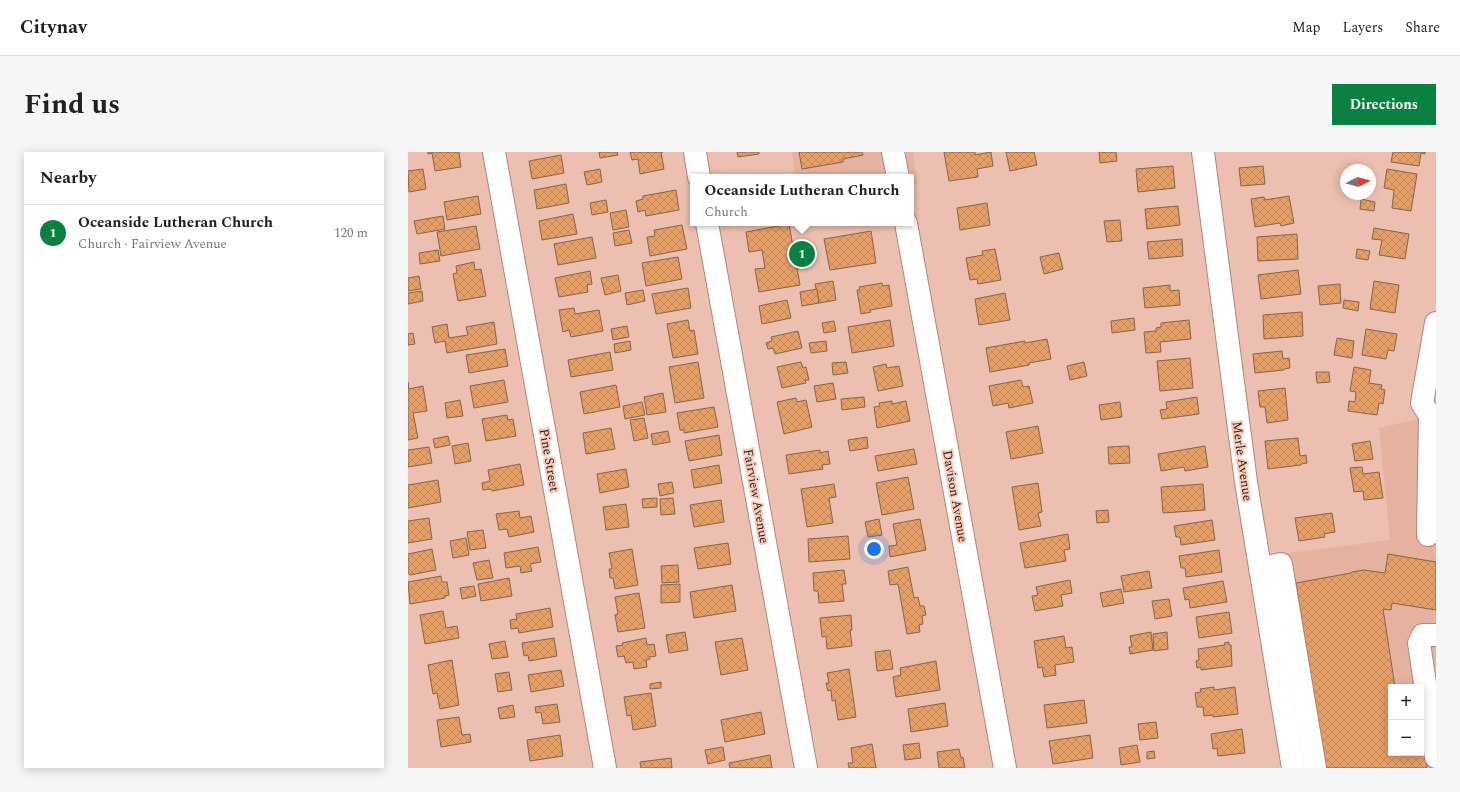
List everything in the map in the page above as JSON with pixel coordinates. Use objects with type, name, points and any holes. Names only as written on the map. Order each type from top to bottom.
[{"type":"street","name":"Pine Street","points":[[494,152],[606,768]]},
{"type":"street","points":[[694,152],[698,174]]},
{"type":"street","points":[[893,152],[897,174]]},
{"type":"street","name":"Merle Avenue","points":[[1203,152],[1246,482],[1293,768]]},
{"type":"street","name":"Fairview Avenue","points":[[708,226],[806,768]]},
{"type":"street","name":"Davison Avenue","points":[[907,226],[1005,768]]},
{"type":"street","points":[[1428,535],[1433,417],[1422,403],[1436,323]]},
{"type":"street","points":[[1260,569],[1281,564],[1315,768]]},
{"type":"street","points":[[1436,635],[1423,635],[1419,643],[1436,757]]},
{"type":"shaded area","points":[[792,152],[913,152],[917,184],[914,185],[914,174],[795,174]]},
{"type":"shaded area","points":[[1436,415],[1436,768],[1303,768],[1266,556],[1390,540],[1379,428]]},
{"type":"building","points":[[428,152],[459,152],[461,167],[435,171],[432,153],[428,154]]},
{"type":"building","points":[[599,152],[617,152],[618,155],[600,158]]},
{"type":"building","points":[[630,152],[661,152],[664,169],[640,174],[638,159],[632,160]]},
{"type":"building","points":[[737,152],[759,152],[759,154],[738,157]]},
{"type":"building","points":[[799,152],[862,152],[863,155],[843,159],[843,162],[802,169]]},
{"type":"building","points":[[944,152],[975,152],[975,155],[991,152],[993,166],[977,169],[978,177],[949,181]]},
{"type":"building","points":[[1006,152],[1034,152],[1037,165],[1010,171]]},
{"type":"building","points":[[1099,152],[1116,152],[1117,161],[1100,163]]},
{"type":"building","points":[[1393,152],[1425,152],[1425,154],[1421,153],[1419,166],[1391,162]]},
{"type":"building","points":[[561,155],[564,173],[532,179],[529,161]]},
{"type":"building","points":[[1173,166],[1175,188],[1138,192],[1136,169]]},
{"type":"building","points":[[1263,166],[1265,184],[1241,186],[1239,168]]},
{"type":"building","points":[[423,169],[426,189],[409,192],[408,171]]},
{"type":"building","points":[[600,169],[602,182],[587,185],[584,172]]},
{"type":"building","points":[[1387,169],[1417,174],[1411,211],[1392,208],[1394,190],[1384,188]]},
{"type":"building","points":[[566,184],[569,203],[537,209],[534,190]]},
{"type":"building","points":[[676,190],[679,210],[646,216],[645,210],[638,212],[636,201],[643,199],[643,196]]},
{"type":"building","points":[[478,196],[481,214],[447,220],[444,202]]},
{"type":"building","points":[[1289,196],[1294,223],[1281,226],[1280,223],[1255,227],[1251,199],[1264,197],[1265,200]]},
{"type":"building","points":[[606,200],[608,212],[592,215],[590,203]]},
{"type":"building","points":[[1361,200],[1375,202],[1374,211],[1360,209]]},
{"type":"building","points":[[987,203],[990,225],[960,230],[957,208]]},
{"type":"building","points":[[1178,206],[1180,225],[1147,229],[1145,209]]},
{"type":"building","points":[[626,210],[629,227],[613,230],[610,213]]},
{"type":"building","points":[[573,214],[577,234],[542,240],[539,221]]},
{"type":"building","points":[[443,216],[445,229],[417,234],[414,221]]},
{"type":"building","points":[[1120,220],[1122,241],[1107,242],[1104,221]]},
{"type":"building","points":[[682,225],[687,249],[650,256],[647,237],[655,236],[654,230]]},
{"type":"building","points":[[476,226],[480,249],[441,256],[437,232]]},
{"type":"building","points":[[778,226],[789,226],[800,285],[759,292],[755,269],[765,268],[762,250],[749,252],[746,232]]},
{"type":"building","points":[[1374,228],[1409,234],[1405,259],[1379,255],[1382,240],[1372,239]]},
{"type":"building","points":[[629,230],[632,243],[615,246],[613,233]]},
{"type":"building","points":[[871,231],[876,263],[830,270],[824,239]]},
{"type":"building","points":[[1297,234],[1298,259],[1258,261],[1257,237]]},
{"type":"building","points":[[592,237],[596,258],[558,265],[554,244]]},
{"type":"building","points":[[1182,239],[1183,256],[1149,259],[1147,242]]},
{"type":"building","points":[[995,249],[1001,280],[978,284],[977,279],[970,280],[966,258],[983,255],[982,251]]},
{"type":"building","points":[[1357,249],[1370,251],[1368,260],[1356,258]]},
{"type":"building","points":[[438,250],[440,261],[420,264],[419,253]]},
{"type":"building","points":[[1059,253],[1063,269],[1044,274],[1040,257]]},
{"type":"building","points":[[678,257],[682,279],[646,286],[642,263]]},
{"type":"building","points":[[474,262],[475,270],[481,269],[486,296],[458,301],[453,274],[457,273],[456,266]]},
{"type":"building","points":[[1298,270],[1301,294],[1261,299],[1258,275]]},
{"type":"building","points":[[590,271],[592,284],[587,285],[588,292],[559,297],[555,278]]},
{"type":"building","points":[[618,275],[621,291],[605,295],[601,278]]},
{"type":"building","points":[[419,276],[421,289],[408,291],[408,278]]},
{"type":"building","points":[[833,281],[836,300],[819,303],[815,284]]},
{"type":"building","points":[[1374,281],[1399,285],[1395,313],[1370,309]]},
{"type":"building","points":[[882,283],[883,286],[889,285],[892,306],[870,310],[871,312],[861,314],[857,290],[860,290],[859,287]]},
{"type":"building","points":[[1340,284],[1341,303],[1320,305],[1318,286]]},
{"type":"building","points":[[1170,285],[1170,291],[1179,290],[1180,305],[1145,308],[1143,288]]},
{"type":"building","points":[[688,288],[691,308],[656,314],[652,294]]},
{"type":"building","points":[[817,289],[819,303],[802,306],[800,292]]},
{"type":"building","points":[[643,290],[645,301],[627,305],[625,293]]},
{"type":"building","points":[[422,291],[423,301],[408,304],[408,293]]},
{"type":"building","points":[[1005,293],[1010,320],[979,325],[975,299]]},
{"type":"building","points":[[787,300],[791,318],[762,324],[759,306]]},
{"type":"building","points":[[1344,300],[1359,302],[1358,311],[1343,308]]},
{"type":"building","points":[[574,308],[575,314],[599,310],[603,331],[571,337],[569,330],[563,332],[559,310]]},
{"type":"building","points":[[1302,312],[1303,336],[1264,339],[1263,315]]},
{"type":"building","points":[[1134,318],[1135,330],[1112,333],[1111,321]]},
{"type":"building","points":[[688,320],[690,331],[694,330],[698,354],[673,358],[667,324]]},
{"type":"building","points":[[890,320],[894,346],[852,353],[848,327]]},
{"type":"building","points":[[1189,320],[1191,339],[1160,342],[1161,352],[1146,353],[1144,332],[1156,331],[1156,328],[1161,327],[1161,323]]},
{"type":"building","points":[[834,321],[836,331],[824,333],[822,323]]},
{"type":"building","points":[[494,322],[497,344],[447,353],[445,341],[435,343],[432,327],[447,324],[449,338],[468,335],[466,327]]},
{"type":"building","points":[[627,326],[629,337],[613,340],[611,329]]},
{"type":"building","points":[[1366,329],[1397,334],[1394,351],[1388,350],[1386,359],[1362,355]]},
{"type":"building","points":[[798,331],[802,348],[775,354],[773,348],[768,349],[766,343],[772,341],[771,337]]},
{"type":"building","points":[[413,333],[415,344],[408,345],[408,334]]},
{"type":"building","points":[[1337,338],[1354,341],[1352,358],[1334,355]]},
{"type":"building","points":[[1047,339],[1051,359],[1029,363],[1029,365],[990,372],[986,348],[1025,341],[1025,343]]},
{"type":"building","points":[[630,341],[631,350],[615,353],[614,344]]},
{"type":"building","points":[[826,341],[827,351],[811,353],[809,343]]},
{"type":"building","points":[[505,349],[508,366],[469,373],[466,355]]},
{"type":"building","points":[[1282,351],[1283,359],[1289,358],[1290,368],[1255,373],[1253,354]]},
{"type":"building","points":[[610,352],[613,370],[571,377],[568,360]]},
{"type":"building","points":[[1190,358],[1193,388],[1160,391],[1157,361]]},
{"type":"building","points":[[698,362],[704,398],[675,403],[669,367]]},
{"type":"building","points":[[801,362],[803,368],[806,367],[809,380],[805,380],[806,383],[782,388],[777,367]]},
{"type":"building","points":[[846,362],[848,373],[833,375],[832,363]]},
{"type":"building","points":[[1084,362],[1087,376],[1070,380],[1067,366]]},
{"type":"building","points":[[886,364],[887,368],[899,366],[903,386],[878,391],[873,367]]},
{"type":"building","points":[[1354,367],[1371,370],[1369,383],[1382,385],[1381,389],[1385,390],[1383,404],[1379,403],[1377,415],[1348,411],[1349,401],[1355,402],[1356,392],[1350,391]]},
{"type":"building","points":[[1316,372],[1329,372],[1330,382],[1317,383]]},
{"type":"building","points":[[504,380],[508,402],[474,408],[470,386]]},
{"type":"building","points":[[1021,380],[1023,387],[1029,386],[1033,403],[1009,408],[1008,403],[993,406],[989,386]]},
{"type":"building","points":[[408,382],[409,389],[423,386],[427,411],[413,413],[418,438],[408,440]]},
{"type":"building","points":[[833,383],[836,399],[817,402],[814,386]]},
{"type":"building","points":[[616,385],[620,407],[584,414],[580,392]]},
{"type":"building","points":[[1285,388],[1288,420],[1267,423],[1265,407],[1260,407],[1258,391]]},
{"type":"building","points":[[663,393],[666,412],[647,415],[644,397]]},
{"type":"building","points":[[864,397],[865,407],[842,410],[841,399]]},
{"type":"building","points":[[1197,397],[1199,414],[1162,419],[1160,410],[1167,409],[1166,402]]},
{"type":"building","points":[[796,398],[797,402],[806,400],[812,427],[784,434],[777,402]]},
{"type":"building","points":[[460,400],[463,416],[447,418],[445,403]]},
{"type":"building","points":[[892,401],[892,404],[906,401],[910,421],[877,428],[874,407],[880,406],[879,403]]},
{"type":"building","points":[[642,402],[645,415],[625,419],[623,406]]},
{"type":"building","points":[[1120,402],[1122,417],[1101,420],[1099,405]]},
{"type":"building","points":[[714,407],[718,427],[684,433],[684,430],[680,430],[677,413]]},
{"type":"building","points":[[507,415],[508,420],[513,419],[516,436],[486,441],[482,419]]},
{"type":"building","points":[[644,418],[648,438],[634,441],[630,420]]},
{"type":"building","points":[[1038,426],[1043,453],[1011,459],[1006,432]]},
{"type":"building","points":[[611,428],[615,449],[586,454],[583,433]]},
{"type":"building","points":[[668,431],[670,442],[653,445],[651,434]]},
{"type":"building","points":[[719,435],[722,455],[689,461],[685,441]]},
{"type":"building","points":[[448,436],[450,445],[435,448],[433,439]]},
{"type":"building","points":[[867,437],[868,448],[850,451],[848,440]]},
{"type":"building","points":[[1298,438],[1300,456],[1306,455],[1307,463],[1268,469],[1265,441]]},
{"type":"building","points":[[1370,441],[1373,459],[1355,461],[1352,444]]},
{"type":"building","points":[[468,443],[471,461],[455,464],[452,446]]},
{"type":"building","points":[[1129,446],[1130,463],[1109,464],[1108,447]]},
{"type":"building","points":[[1205,446],[1208,467],[1185,471],[1184,467],[1161,471],[1158,454]]},
{"type":"building","points":[[429,447],[432,463],[408,467],[408,450]]},
{"type":"building","points":[[914,449],[917,464],[878,471],[875,456]]},
{"type":"building","points":[[820,450],[820,453],[828,451],[830,464],[822,465],[823,469],[789,474],[786,455]]},
{"type":"building","points":[[520,464],[524,485],[492,491],[491,489],[483,490],[482,483],[490,481],[488,470]]},
{"type":"building","points":[[719,465],[722,483],[694,488],[691,470]]},
{"type":"building","points":[[1362,467],[1363,474],[1379,472],[1383,498],[1364,500],[1363,491],[1354,492],[1350,468]]},
{"type":"building","points":[[626,469],[629,487],[600,493],[597,474]]},
{"type":"building","points":[[908,477],[914,509],[882,515],[876,483]]},
{"type":"building","points":[[438,480],[441,502],[408,508],[408,485]]},
{"type":"building","points":[[672,482],[674,493],[660,496],[658,484]]},
{"type":"building","points":[[1038,483],[1042,512],[1038,513],[1041,526],[1019,530],[1012,487]]},
{"type":"building","points":[[834,484],[836,497],[829,498],[833,523],[807,527],[801,489]]},
{"type":"building","points":[[1203,484],[1205,510],[1163,513],[1161,487]]},
{"type":"building","points":[[657,498],[657,507],[643,508],[642,499]]},
{"type":"building","points":[[673,498],[675,514],[661,515],[660,499]]},
{"type":"building","points":[[721,500],[724,522],[694,527],[690,505]]},
{"type":"building","points":[[626,504],[629,527],[606,530],[603,507]]},
{"type":"building","points":[[1108,510],[1109,522],[1097,523],[1096,511]]},
{"type":"building","points":[[519,511],[520,518],[531,516],[534,532],[509,537],[507,529],[499,530],[496,514]]},
{"type":"building","points":[[1332,513],[1335,532],[1324,534],[1325,537],[1299,541],[1295,518]]},
{"type":"building","points":[[429,518],[432,539],[408,543],[408,521]]},
{"type":"building","points":[[879,519],[882,535],[868,537],[865,522]]},
{"type":"building","points":[[920,519],[926,550],[890,557],[889,546],[897,545],[893,524]]},
{"type":"building","points":[[1212,520],[1215,540],[1181,545],[1180,537],[1176,537],[1174,526]]},
{"type":"building","points":[[483,530],[486,548],[470,550],[467,532]]},
{"type":"building","points":[[1068,534],[1070,549],[1064,550],[1066,561],[1025,568],[1020,543]]},
{"type":"building","points":[[848,536],[850,559],[809,562],[808,539]]},
{"type":"building","points":[[466,538],[469,555],[453,558],[450,541]]},
{"type":"building","points":[[728,543],[731,564],[698,569],[694,548]]},
{"type":"building","points":[[538,547],[541,562],[530,564],[532,571],[521,573],[520,566],[506,568],[504,553]]},
{"type":"building","points":[[432,549],[436,570],[410,575],[408,573],[408,554]]},
{"type":"building","points":[[632,549],[638,585],[615,589],[613,578],[610,578],[609,569],[612,569],[609,553]]},
{"type":"building","points":[[1219,550],[1222,572],[1186,577],[1185,568],[1181,568],[1179,556]]},
{"type":"building","points":[[1388,554],[1436,562],[1436,610],[1392,603],[1391,610],[1383,609],[1395,684],[1388,684],[1388,756],[1424,756],[1424,752],[1427,768],[1325,768],[1296,583],[1364,570],[1385,573]]},
{"type":"building","points":[[489,560],[493,578],[477,580],[473,563]]},
{"type":"building","points":[[678,565],[679,582],[662,583],[661,566]]},
{"type":"building","points":[[908,567],[914,598],[918,597],[920,606],[924,606],[926,615],[922,616],[923,624],[919,625],[920,632],[907,634],[898,584],[890,585],[888,571]]},
{"type":"building","points":[[844,570],[846,584],[842,584],[844,601],[819,603],[818,591],[814,591],[813,573]]},
{"type":"building","points":[[1149,571],[1152,588],[1124,592],[1121,576]]},
{"type":"building","points":[[441,576],[442,582],[447,582],[449,595],[445,596],[445,598],[410,604],[408,582]]},
{"type":"building","points":[[509,578],[512,596],[481,601],[478,584]]},
{"type":"building","points":[[1070,580],[1072,593],[1061,595],[1063,606],[1035,611],[1032,596],[1038,595],[1036,587]]},
{"type":"building","points":[[1223,581],[1227,602],[1190,608],[1189,599],[1185,600],[1183,588]]},
{"type":"building","points":[[680,584],[680,602],[661,603],[661,585]]},
{"type":"building","points":[[732,585],[736,611],[694,618],[690,592]]},
{"type":"building","points":[[474,586],[476,596],[462,599],[460,588]]},
{"type":"building","points":[[1121,589],[1124,603],[1103,607],[1100,593]]},
{"type":"building","points":[[639,593],[645,628],[618,632],[615,615],[618,614],[615,597]]},
{"type":"building","points":[[1169,599],[1172,616],[1155,619],[1152,601]]},
{"type":"building","points":[[550,608],[553,627],[519,633],[518,628],[511,629],[510,620],[517,619],[516,614]]},
{"type":"building","points":[[443,611],[446,628],[457,626],[459,638],[425,644],[420,615]]},
{"type":"building","points":[[1229,612],[1232,633],[1199,638],[1196,617]]},
{"type":"building","points":[[851,615],[852,630],[850,630],[852,646],[827,649],[826,636],[822,637],[820,618]]},
{"type":"building","points":[[685,632],[688,650],[669,653],[666,635]]},
{"type":"building","points":[[1151,632],[1153,650],[1130,654],[1129,647],[1132,647],[1130,636]]},
{"type":"building","points":[[1167,632],[1168,649],[1154,651],[1153,634]]},
{"type":"building","points":[[1064,636],[1066,648],[1072,647],[1074,662],[1055,665],[1056,675],[1044,677],[1042,667],[1038,668],[1034,641]]},
{"type":"building","points":[[554,638],[557,656],[529,661],[528,655],[524,656],[522,643]]},
{"type":"building","points":[[646,638],[647,645],[654,644],[656,656],[649,657],[650,659],[646,660],[647,667],[634,669],[633,662],[626,663],[624,656],[618,657],[616,646],[623,645],[622,643]]},
{"type":"building","points":[[742,638],[748,670],[721,675],[715,642]]},
{"type":"building","points":[[505,641],[508,657],[492,659],[489,644]]},
{"type":"building","points":[[1229,642],[1229,645],[1231,645],[1232,666],[1201,670],[1201,667],[1197,668],[1196,661],[1199,660],[1198,649],[1225,645],[1224,643]]},
{"type":"building","points":[[890,650],[893,669],[877,671],[875,652]]},
{"type":"building","points":[[452,660],[459,705],[440,709],[437,693],[433,694],[428,665]]},
{"type":"building","points":[[936,661],[940,690],[896,697],[893,677],[901,675],[900,668]]},
{"type":"building","points":[[849,669],[856,717],[838,720],[835,700],[832,701],[831,690],[828,691],[826,683],[829,683],[827,673]]},
{"type":"building","points":[[561,670],[564,686],[531,692],[528,675]]},
{"type":"building","points":[[509,672],[512,690],[498,692],[495,674]]},
{"type":"building","points":[[661,682],[661,688],[650,689],[650,684]]},
{"type":"building","points":[[1214,687],[1214,690],[1235,687],[1238,714],[1213,717],[1213,715],[1204,716],[1203,707],[1197,707],[1195,693],[1201,692],[1200,689]]},
{"type":"building","points":[[651,693],[656,726],[633,730],[631,715],[627,716],[624,697]]},
{"type":"building","points":[[1084,700],[1087,723],[1047,728],[1044,705]]},
{"type":"building","points":[[945,703],[948,726],[911,732],[908,709]]},
{"type":"building","points":[[557,704],[560,722],[543,724],[541,712],[536,713],[535,707]]},
{"type":"building","points":[[513,705],[515,717],[500,719],[498,708]]},
{"type":"building","points":[[761,712],[765,734],[725,742],[721,720]]},
{"type":"building","points":[[459,717],[462,735],[470,734],[471,742],[441,747],[437,720]]},
{"type":"building","points":[[1156,722],[1158,738],[1140,740],[1138,724]]},
{"type":"building","points":[[1242,729],[1245,753],[1218,756],[1217,748],[1213,749],[1211,734]]},
{"type":"building","points":[[560,735],[563,756],[530,761],[527,740]]},
{"type":"building","points":[[1090,735],[1093,758],[1053,764],[1049,741]]},
{"type":"building","points":[[919,743],[921,758],[905,760],[903,745]]},
{"type":"building","points":[[872,744],[876,768],[849,768],[848,763],[853,763],[851,748]]},
{"type":"building","points":[[1137,745],[1140,762],[1121,765],[1119,748]]},
{"type":"building","points":[[723,747],[725,760],[708,764],[705,750]]},
{"type":"building","points":[[959,749],[961,758],[963,757],[965,768],[939,768],[937,752]]},
{"type":"building","points":[[1154,751],[1155,758],[1147,759],[1147,752]]},
{"type":"building","points":[[770,755],[772,768],[730,768],[729,763]]},
{"type":"building","points":[[671,758],[672,768],[641,768],[640,762]]},
{"type":"place","name":"Oceanside Lutheran Church","points":[[802,254]]}]
